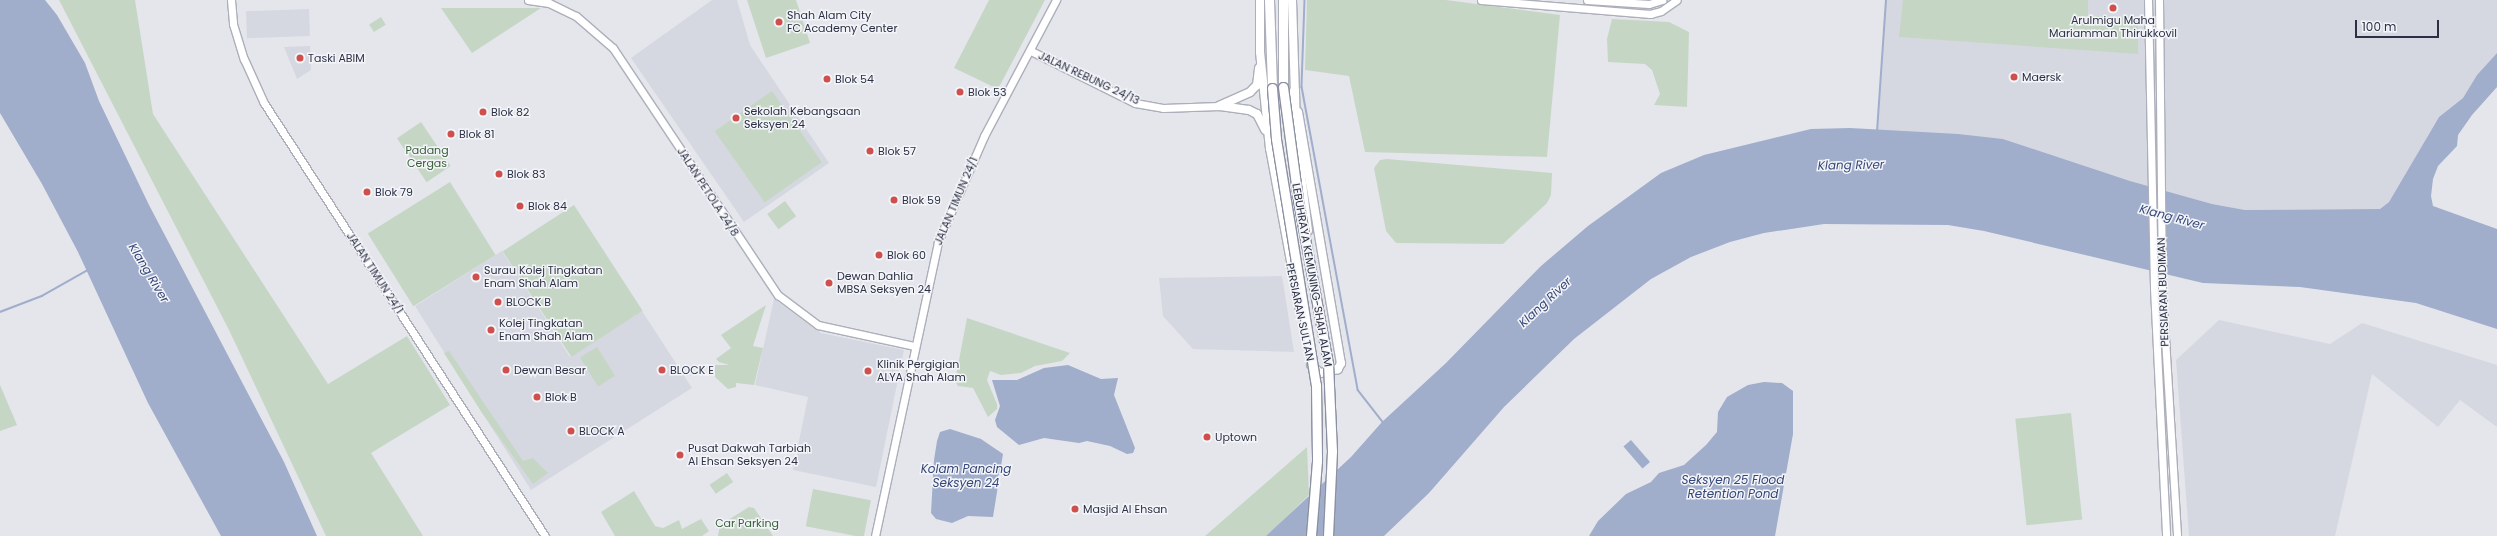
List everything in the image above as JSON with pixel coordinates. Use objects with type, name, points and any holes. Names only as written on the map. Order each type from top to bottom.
[{"type":"highway","name":"LEBUHRAYA KEMUNING-SHAH ALAM","points":[[1269,0],[1272,88],[1276,139],[1316,385],[1317,461],[1311,536]]},
{"type":"highway","name":"LEBUHRAYA KEMUNING-SHAH ALAM","points":[[1283,0],[1283,87],[1298,200],[1323,330],[1330,391],[1332,451],[1328,536]]},
{"type":"highway","points":[[1294,90],[1295,134],[1308,248]]},
{"type":"main road","name":"PERSIARAN SULTAN","points":[[1260,0],[1260,52],[1270,148],[1312,367],[1320,373],[1338,369],[1341,358],[1312,204],[1294,90],[1292,0]]},
{"type":"main road","points":[[1219,106],[1240,98],[1257,85],[1260,52]]},
{"type":"main road","points":[[1219,106],[1249,110],[1257,114],[1264,123],[1270,148]]},
{"type":"street","name":"JALAN TIMUN 24/1","points":[[231,0],[233,24],[244,59],[264,103],[545,536]]},
{"type":"street","name":"JALAN PETOLA 24/8","points":[[528,0],[549,3],[576,16],[613,48],[778,295],[818,325],[914,346]]},
{"type":"street","name":"JALAN TIMUN 24/1","points":[[875,536],[930,267],[950,208],[984,136],[1031,51],[1056,0]]},
{"type":"street","points":[[1481,0],[1650,14],[1661,11],[1677,0]]},
{"type":"street","points":[[1587,0],[1649,4],[1662,0]]},
{"type":"street","name":"PERSIARAN BUDIMAN","points":[[2148,0],[2154,288],[2166,536]]},
{"type":"street","name":"PERSIARAN BUDIMAN","points":[[2159,0],[2162,289],[2177,536]]},
{"type":"street","name":"JALAN REBUNG 24/13","points":[[1031,51],[1135,102],[1163,108],[1219,106]]},
{"type":"shaded area","name":"Sekolah Kebangsaan Seksyen 24","points":[[712,0],[737,0],[750,45],[829,163],[744,222],[631,58]]},
{"type":"shaded area","points":[[1886,0],[2497,0],[2497,53],[2477,75],[2463,98],[2439,117],[2389,202],[2380,209],[2245,210],[2212,204],[2130,181],[2003,139],[1877,130]]},
{"type":"shaded area","points":[[309,9],[310,36],[247,38],[246,11]]},
{"type":"shaded area","name":"Taski ABIM","points":[[310,46],[311,70],[297,79],[284,47]]},
{"type":"shaded area","points":[[502,251],[570,357],[642,311],[692,388],[531,490],[415,306]]},
{"type":"shaded area","points":[[1282,276],[1294,352],[1193,349],[1163,316],[1159,278]]},
{"type":"shaded area","points":[[774,299],[821,333],[904,350],[876,487],[793,470],[808,397],[755,385]]},
{"type":"shaded area","points":[[2219,320],[2330,344],[2362,323],[2497,365],[2497,427],[2460,400],[2438,427],[2372,374],[2335,536],[2189,536],[2176,360]]},
{"type":"green space","points":[[59,0],[135,0],[153,114],[328,384],[407,336],[450,405],[371,453],[423,536],[326,536],[229,330]]},
{"type":"green space","name":"Shah Alam City FC Academy Center","points":[[747,0],[796,0],[810,43],[766,58]]},
{"type":"green space","points":[[989,0],[1045,0],[998,89],[954,68]]},
{"type":"green space","points":[[1307,0],[1446,0],[1560,15],[1547,157],[1365,152],[1349,76],[1305,70]]},
{"type":"green space","points":[[1903,0],[2088,0],[2088,16],[2138,17],[2138,54],[1899,37]]},
{"type":"green space","points":[[441,8],[541,8],[472,53]]},
{"type":"green space","points":[[381,17],[386,25],[374,32],[369,24]]},
{"type":"green space","points":[[1612,19],[1669,22],[1689,32],[1687,107],[1654,105],[1660,94],[1652,70],[1645,64],[1608,62],[1607,39]]},
{"type":"green space","points":[[772,91],[822,162],[765,202],[715,131]]},
{"type":"green space","name":"Padang Cergas","points":[[421,122],[451,166],[427,182],[397,138]]},
{"type":"green space","points":[[1387,159],[1552,173],[1551,195],[1547,203],[1503,244],[1396,243],[1386,231],[1374,168],[1380,160]]},
{"type":"green space","points":[[450,182],[496,255],[413,306],[368,233]]},
{"type":"green space","points":[[785,201],[796,216],[778,229],[767,214]]},
{"type":"green space","points":[[574,205],[643,311],[571,357],[503,251]]},
{"type":"green space","points":[[766,305],[753,346],[763,348],[754,385],[736,383],[736,387],[728,389],[715,377],[715,365],[729,365],[719,362],[716,359],[731,348],[721,335]]},
{"type":"green space","points":[[967,318],[1070,353],[1062,361],[1035,366],[1021,373],[1001,375],[990,371],[987,380],[997,404],[997,409],[988,417],[973,388],[958,386],[955,381]]},
{"type":"green space","points":[[597,347],[615,376],[598,386],[580,358]]},
{"type":"green space","points":[[449,351],[523,461],[533,458],[548,473],[533,484],[482,413],[444,353]]},
{"type":"green space","points":[[0,385],[17,425],[0,431]]},
{"type":"green space","points":[[2071,413],[2082,519],[2026,525],[2015,419]]},
{"type":"green space","points":[[1307,447],[1309,495],[1267,536],[1205,536]]},
{"type":"green space","points":[[727,473],[733,482],[716,494],[710,485]]},
{"type":"green space","points":[[813,489],[871,500],[864,536],[856,536],[806,526]]},
{"type":"green space","points":[[634,491],[655,526],[663,528],[679,520],[682,529],[701,519],[709,531],[702,536],[615,536],[601,512]]},
{"type":"green space","name":"Car Parking","points":[[749,507],[754,508],[773,536],[718,536],[720,525]]},
{"type":"water","name":"Klang River","points":[[0,0],[45,0],[57,15],[85,63],[99,101],[149,205],[284,462],[317,536],[221,536],[148,403],[78,252],[42,184],[0,113]]},
{"type":"water","name":"Klang River","points":[[2497,53],[2497,87],[2472,115],[2458,135],[2457,146],[2438,166],[2433,179],[2431,196],[2433,206],[2497,229],[2497,329],[2416,303],[2300,287],[2203,283],[1984,231],[1948,225],[1824,224],[1764,233],[1730,242],[1691,257],[1651,279],[1574,339],[1504,407],[1429,493],[1384,536],[1266,536],[1351,457],[1382,422],[1446,363],[1541,266],[1588,226],[1661,173],[1704,155],[1811,129],[1850,128],[1958,134],[2003,139],[2130,181],[2212,204],[2245,210],[2380,209],[2389,202],[2439,117],[2463,98],[2477,75]]},
{"type":"water","points":[[1068,365],[1101,379],[1118,378],[1114,395],[1135,448],[1133,453],[1127,454],[1110,446],[1087,441],[1079,443],[1044,438],[1019,445],[997,427],[995,420],[1000,406],[992,380],[1017,380],[1044,368]]},
{"type":"water","name":"Seksyen 25 Flood Retention Pond","points":[[1764,382],[1782,383],[1793,391],[1793,434],[1775,536],[1589,536],[1598,521],[1626,494],[1651,482],[1659,473],[1684,465],[1706,445],[1717,432],[1718,412],[1727,397],[1748,385]]},
{"type":"water","name":"Kolam Pancing Seksyen 24","points":[[950,429],[981,439],[1003,454],[993,517],[968,516],[952,523],[936,519],[931,513],[934,460],[937,441],[940,432]]},
{"type":"water","points":[[1631,440],[1650,462],[1642,468],[1623,447]]},
{"type":"waterway","points":[[1305,0],[1302,87],[1358,390],[1383,422]]},
{"type":"waterway","points":[[1877,132],[1886,0]]},
{"type":"waterway","points":[[0,312],[42,296],[88,270]]},
{"type":"place","name":"Arulmigu Maha Mariamman Thirukkovil","points":[[2113,8]]},
{"type":"place","name":"Shah Alam City FC Academy Center","points":[[779,22]]},
{"type":"place","name":"Taski ABIM","points":[[300,58]]},
{"type":"place","name":"Maersk","points":[[2014,77]]},
{"type":"place","name":"Blok 54","points":[[827,79]]},
{"type":"place","name":"Blok 53","points":[[960,92]]},
{"type":"place","name":"Blok 82","points":[[483,112]]},
{"type":"place","name":"Sekolah Kebangsaan Seksyen 24","points":[[736,118]]},
{"type":"place","name":"Blok 81","points":[[451,134]]},
{"type":"place","name":"Blok 57","points":[[870,151]]},
{"type":"place","name":"Blok 83","points":[[499,174]]},
{"type":"place","name":"Blok 79","points":[[367,192]]},
{"type":"place","name":"Blok 59","points":[[894,200]]},
{"type":"place","name":"Blok 84","points":[[520,206]]},
{"type":"place","name":"Blok 60","points":[[879,255]]},
{"type":"place","name":"Surau Kolej Tingkatan Enam Shah Alam","points":[[476,277]]},
{"type":"place","name":"Dewan Dahlia MBSA Seksyen 24","points":[[829,283]]},
{"type":"place","name":"BLOCK B","points":[[498,302]]},
{"type":"place","name":"Kolej Tingkatan Enam Shah Alam","points":[[491,330]]},
{"type":"place","name":"Dewan Besar","points":[[506,370]]},
{"type":"place","name":"BLOCK E","points":[[662,370]]},
{"type":"place","name":"Klinik Pergigian ALYA Shah Alam","points":[[868,371]]},
{"type":"place","name":"Blok B","points":[[537,397]]},
{"type":"place","name":"BLOCK A","points":[[571,431]]},
{"type":"place","name":"Uptown","points":[[1207,437]]},
{"type":"place","name":"Pusat Dakwah Tarbiah Al Ehsan Seksyen 24","points":[[680,455]]},
{"type":"place","name":"Masjid Al Ehsan","points":[[1075,509]]}]
